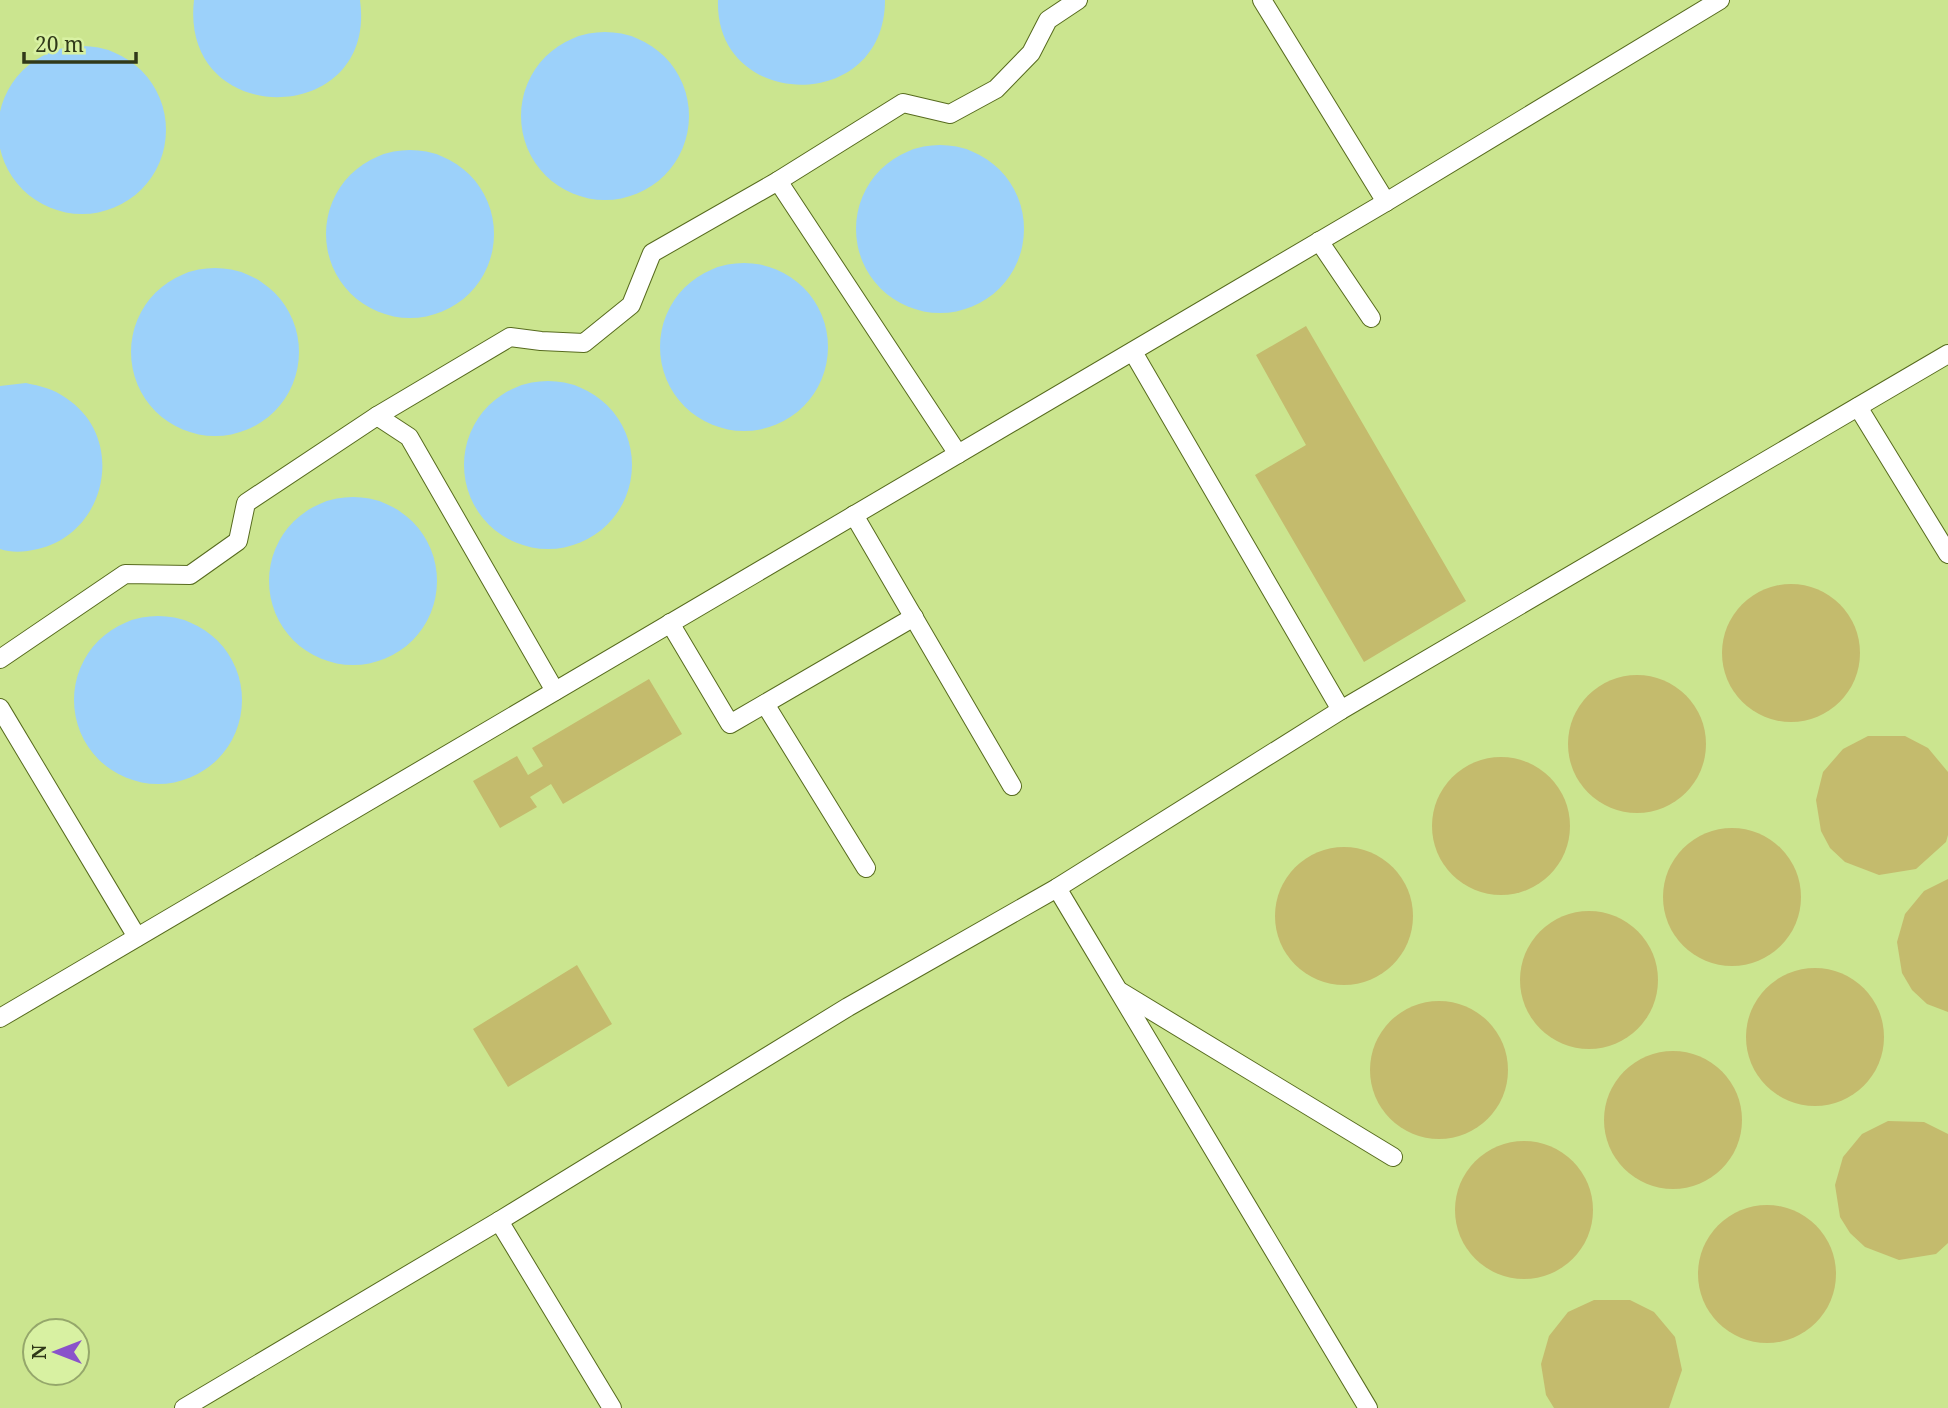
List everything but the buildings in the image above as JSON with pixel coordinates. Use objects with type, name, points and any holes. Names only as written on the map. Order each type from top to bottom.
[{"type":"lane","points":[[0,659],[125,574],[190,575],[238,541],[247,503],[377,415],[510,337],[584,343],[631,305],[652,253],[778,181],[903,103],[950,114],[996,89],[1031,53],[1048,20],[1078,0]]},
{"type":"lane","points":[[1262,0],[1386,202]]},
{"type":"lane","points":[[0,1018],[1133,352],[1720,0]]},
{"type":"lane","points":[[778,181],[958,454]]},
{"type":"lane","points":[[1319,241],[1371,318]]},
{"type":"lane","points":[[1133,352],[1341,710]]},
{"type":"lane","points":[[184,1408],[499,1221],[848,1007],[1057,888],[1341,710],[1948,354]]},
{"type":"lane","points":[[1858,407],[1948,554]]},
{"type":"lane","points":[[377,415],[409,437],[555,691]]},
{"type":"lane","points":[[854,515],[1013,786]]},
{"type":"lane","points":[[670,623],[730,724],[914,617]]},
{"type":"lane","points":[[765,704],[866,868]]},
{"type":"lane","points":[[0,708],[137,937]]},
{"type":"lane","points":[[1057,888],[1368,1408]]},
{"type":"lane","points":[[1118,990],[1393,1157]]},
{"type":"lane","points":[[499,1221],[612,1408]]},
{"type":"shaded area","points":[[0,0],[1948,0],[1948,1408],[0,1408]]},
{"type":"water","points":[[194,0],[360,0],[357,42],[340,72],[311,91],[278,97],[245,91],[216,73],[198,43]]},
{"type":"water","points":[[718,0],[885,0],[878,38],[858,64],[831,80],[800,85],[769,79],[742,63],[724,37]]},
{"type":"water","points":[[605,32],[637,38],[664,57],[683,84],[689,116],[683,148],[664,175],[637,194],[605,200],[573,194],[546,175],[527,148],[521,116],[527,84],[546,57],[573,38]]},
{"type":"water","points":[[82,46],[114,53],[129,60],[141,71],[152,83],[159,98],[166,130],[159,162],[152,177],[141,189],[129,200],[114,207],[82,214],[50,207],[35,200],[23,189],[12,177],[5,162],[-2,130],[5,98],[12,83],[23,71],[35,60],[50,53]]},
{"type":"water","points":[[940,145],[972,152],[987,159],[999,170],[1010,182],[1017,197],[1024,229],[1017,261],[1010,276],[999,288],[987,299],[972,306],[940,313],[908,306],[893,299],[881,288],[870,276],[863,261],[856,229],[863,197],[870,182],[881,170],[893,159],[908,152]]},
{"type":"water","points":[[410,150],[442,156],[469,175],[488,202],[494,234],[488,266],[469,293],[442,312],[410,318],[378,312],[351,293],[332,266],[326,234],[332,202],[351,175],[378,156]]},
{"type":"water","points":[[744,263],[776,269],[803,288],[822,315],[828,347],[822,379],[803,406],[776,425],[744,431],[712,425],[685,406],[666,379],[660,347],[666,315],[685,288],[712,269]]},
{"type":"water","points":[[215,268],[247,274],[274,293],[293,320],[299,352],[293,384],[274,411],[247,430],[215,436],[183,430],[156,411],[137,384],[131,352],[137,320],[156,293],[183,274]]},
{"type":"water","points":[[548,381],[580,387],[607,406],[626,433],[632,465],[626,497],[607,524],[580,543],[548,549],[516,543],[489,524],[470,497],[464,465],[470,433],[489,406],[516,387]]},
{"type":"water","points":[[26,383],[57,392],[85,415],[97,436],[102,459],[101,482],[93,505],[80,524],[62,540],[38,549],[14,552],[0,549],[0,386]]},
{"type":"water","points":[[353,497],[385,504],[400,511],[412,522],[423,534],[430,549],[437,581],[430,613],[423,628],[412,640],[400,651],[385,658],[353,665],[321,658],[306,651],[294,640],[283,628],[276,613],[269,581],[276,549],[283,534],[294,522],[306,511],[321,504]]},
{"type":"water","points":[[158,616],[190,622],[217,641],[236,668],[242,700],[236,732],[217,759],[190,778],[158,784],[126,778],[99,759],[80,732],[74,700],[80,668],[99,641],[126,622]]}]
